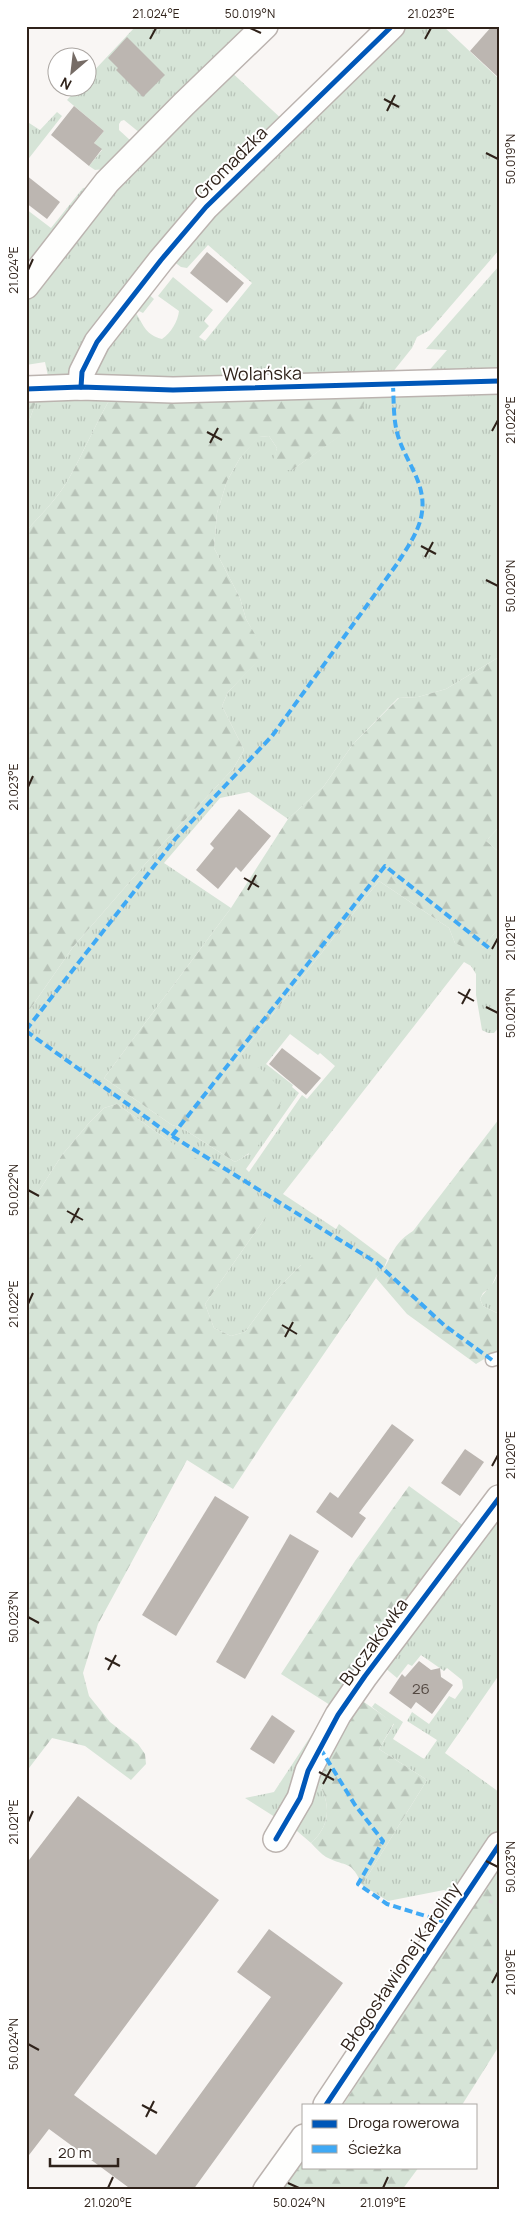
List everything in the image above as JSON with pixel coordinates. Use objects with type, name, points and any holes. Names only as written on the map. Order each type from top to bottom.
[{"type":"street","points":[[26,286],[107,182],[265,26]]},
{"type":"street","name":"Gromadzka","points":[[80,387],[82,372],[97,342],[161,260],[206,207],[392,26]]},
{"type":"street","name":"Wolańska","points":[[26,389],[80,387],[183,390],[499,381]]},
{"type":"street","name":"Buczakówka","points":[[276,1839],[300,1798],[308,1771],[338,1715],[365,1676],[499,1498]]},
{"type":"street","name":"Błogosławionej Karoliny","points":[[327,2104],[499,1845]]},
{"type":"street","points":[[266,2190],[302,2141]]},
{"type":"green space","points":[[136,26],[257,26],[140,133],[124,120],[121,121],[119,130],[131,141],[113,168],[95,170],[89,166],[102,150],[94,143],[104,131],[67,100],[69,98],[98,98],[98,66]]},
{"type":"green space","points":[[399,26],[443,26],[499,79],[499,250],[430,330],[417,337],[412,348],[392,373],[101,382],[92,374],[95,356],[146,292],[154,299],[143,313],[139,311],[136,313],[144,326],[152,335],[162,339],[174,326],[179,311],[158,296],[173,277],[213,310],[204,321],[209,326],[199,337],[205,341],[252,283],[208,245],[187,268],[181,267],[173,261],[172,255]]},
{"type":"green space","points":[[227,68],[285,122],[80,357],[69,376],[49,381],[45,362],[26,365],[26,292],[95,206]]},
{"type":"green space","points":[[57,112],[62,116],[26,162],[26,121],[40,130]]},
{"type":"green space","points":[[98,186],[26,279],[26,209],[51,228],[83,188]]},
{"type":"green space","points":[[499,266],[499,375],[426,374],[447,350],[426,349]]},
{"type":"green space","points":[[499,388],[499,657],[446,689],[418,697],[398,698],[353,744],[324,786],[288,819],[249,792],[220,798],[164,863],[231,908],[104,1078],[172,1125],[182,1128],[235,1162],[249,1154],[234,1063],[379,881],[449,928],[455,943],[482,948],[499,928],[499,1027],[494,1033],[482,1030],[476,995],[476,974],[471,966],[464,962],[283,1194],[336,1229],[339,1224],[387,1260],[382,1273],[376,1278],[301,1265],[275,1291],[245,1332],[231,1336],[214,1328],[205,1304],[265,1218],[166,1139],[117,1104],[104,1108],[89,1123],[62,1155],[26,1211],[26,1015],[73,947],[167,839],[233,769],[244,750],[222,706],[228,692],[265,653],[246,619],[240,598],[214,548],[217,513],[227,481],[240,458],[258,437],[269,436],[277,448],[274,460],[292,470],[352,427],[367,392]],"holes":[[[290,1034],[318,1055],[320,1053],[335,1066],[307,1099],[302,1095],[249,1172],[246,1169],[299,1093],[292,1087],[293,1085],[266,1064]]]},
{"type":"green space","points":[[367,392],[361,414],[353,427],[292,470],[278,470],[273,460],[277,448],[269,436],[259,437],[240,458],[227,481],[217,513],[214,548],[240,598],[246,619],[266,653],[228,692],[222,706],[244,750],[233,769],[167,839],[73,947],[26,1015],[26,531],[64,487],[113,394]]},
{"type":"green space","points":[[113,394],[64,487],[49,507],[26,531],[26,429],[36,402],[32,396]]},
{"type":"green space","points":[[26,396],[32,396],[36,402],[26,429]]},
{"type":"green space","points":[[499,657],[499,827],[486,841],[499,852],[499,928],[482,948],[466,948],[455,943],[449,928],[379,881],[234,1063],[246,1062],[257,1066],[274,1081],[283,1097],[271,1127],[261,1142],[246,1156],[235,1162],[182,1128],[172,1125],[104,1078],[231,908],[288,819],[324,786],[353,744],[399,698],[418,697],[446,689]]},
{"type":"green space","points":[[499,827],[499,852],[486,841]]},
{"type":"green space","points":[[117,1104],[166,1139],[265,1203],[265,1218],[205,1304],[214,1328],[231,1336],[245,1332],[275,1291],[301,1265],[332,1243],[376,1278],[233,1489],[187,1460],[98,1624],[83,1673],[89,1696],[110,1722],[138,1744],[145,1754],[146,1764],[131,1780],[85,1746],[52,1738],[26,1772],[26,1211],[62,1155],[89,1123],[104,1108]]},
{"type":"green space","points":[[499,1119],[497,1274],[491,1287],[483,1293],[480,1299],[483,1306],[499,1314],[499,1350],[476,1364],[407,1314],[376,1278],[399,1243],[413,1231]]},
{"type":"green space","points":[[499,1254],[499,1314],[483,1306],[480,1299],[496,1279]]},
{"type":"green space","points":[[409,1486],[468,1529],[398,1612],[385,1623],[330,1705],[281,1674],[355,1561]]},
{"type":"green space","points":[[499,1508],[499,1675],[445,1753],[499,1792],[499,1832],[474,1869],[453,1894],[444,1890],[388,1901],[362,1885],[427,1780],[379,1749],[394,1724],[372,1707],[375,1703],[403,1722],[393,1739],[424,1759],[437,1740],[407,1721],[412,1712],[429,1724],[449,1696],[455,1699],[463,1688],[462,1680],[447,1668],[444,1671],[421,1655],[412,1666],[408,1664],[397,1678],[384,1667]]},
{"type":"green space","points":[[398,1612],[316,1777],[324,1795],[327,1812],[323,1828],[311,1843],[297,1831],[245,1798],[274,1792],[385,1623]]},
{"type":"green space","points":[[361,1700],[394,1723],[379,1749],[427,1780],[362,1885],[355,1871],[348,1865],[326,1857],[311,1843],[323,1828],[327,1812],[324,1795],[316,1777]]},
{"type":"green space","points":[[499,1864],[499,2046],[463,2104],[344,2104]]},
{"type":"green space","points":[[302,2164],[302,2168],[418,2168],[402,2190],[282,2190]]},
{"type":"building","points":[[492,26],[499,26],[499,78],[470,51]]},
{"type":"building","points":[[127,37],[165,75],[143,97],[116,70],[118,68],[108,58]]},
{"type":"building","points":[[74,106],[104,131],[94,143],[102,149],[89,166],[51,135]]},
{"type":"building","points":[[26,175],[60,202],[47,219],[26,203]]},
{"type":"building","points":[[207,252],[244,283],[227,303],[190,273]]},
{"type":"building","points":[[239,809],[271,836],[241,872],[236,867],[218,889],[196,870],[214,848],[210,844]]},
{"type":"building","points":[[282,1048],[321,1078],[306,1095],[269,1064]]},
{"type":"building","points":[[392,1424],[414,1440],[359,1513],[366,1518],[352,1538],[316,1512],[330,1492],[338,1498]]},
{"type":"building","points":[[465,1449],[484,1462],[460,1496],[441,1483]]},
{"type":"building","points":[[215,1496],[249,1517],[176,1636],[142,1615]]},
{"type":"building","points":[[290,1534],[319,1551],[245,1679],[216,1662]]},
{"type":"building","points":[[419,1661],[431,1670],[440,1668],[441,1677],[453,1685],[432,1714],[416,1702],[411,1709],[389,1693],[402,1674],[405,1677]]},
{"type":"building","points":[[272,1715],[295,1731],[274,1764],[250,1749]]},
{"type":"building","points":[[78,1796],[219,1900],[74,2095],[156,2155],[271,1997],[237,1972],[269,1929],[343,1983],[193,2190],[132,2190],[49,2129],[26,2159],[26,1864]]},
{"type":"marked path","points":[[26,1030],[176,838],[272,736],[397,564],[412,539],[421,519],[421,492],[419,483],[397,433],[393,385]]},
{"type":"marked path","points":[[172,1136],[385,866],[489,948]]},
{"type":"marked path","points":[[26,1031],[172,1136],[377,1263],[444,1325],[492,1360]]},
{"type":"marked path","points":[[320,1748],[355,1805],[383,1841],[358,1884],[387,1904],[448,1923]]},
{"type":"cycle path","points":[[81,387],[82,372],[97,342],[161,260],[206,207],[392,26]]},
{"type":"cycle path","points":[[26,389],[81,387],[173,390],[499,381]]},
{"type":"cycle path","points":[[276,1839],[300,1798],[308,1771],[338,1715],[365,1676],[499,1498]]},
{"type":"cycle path","points":[[327,2104],[499,1845]]}]
